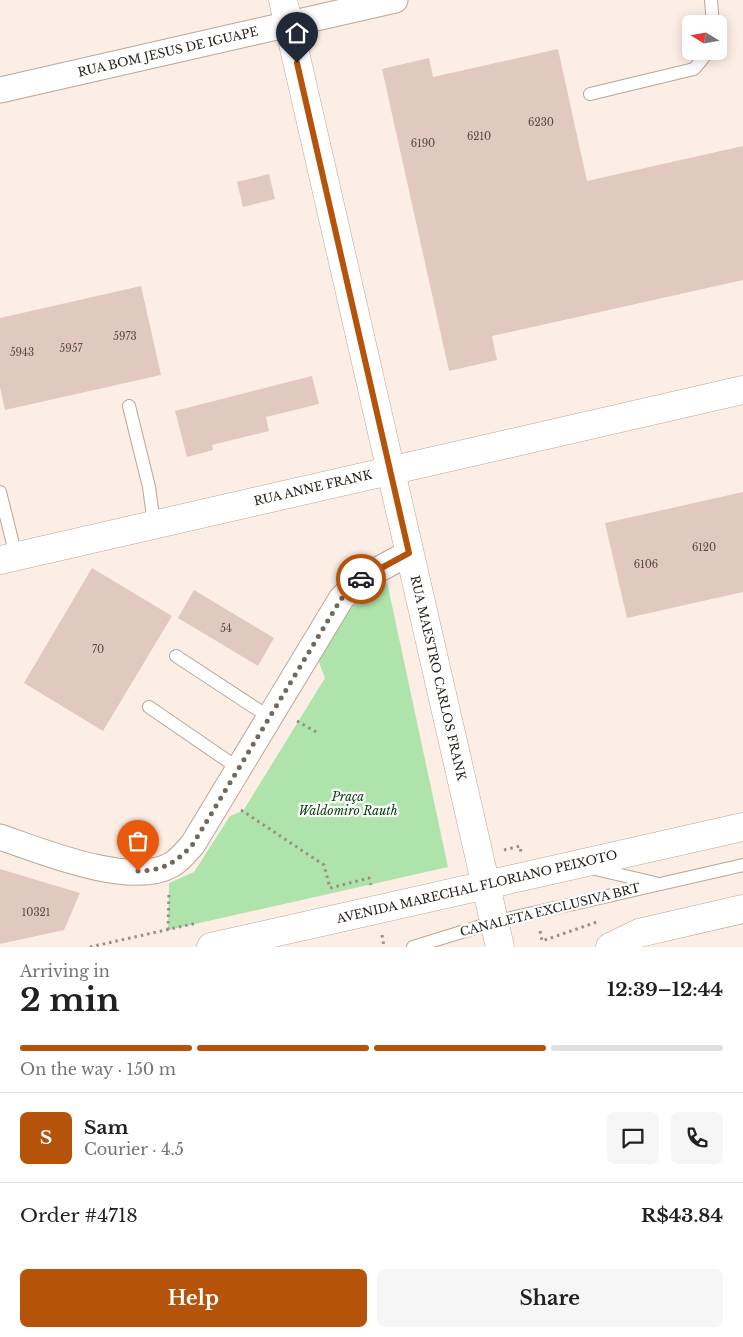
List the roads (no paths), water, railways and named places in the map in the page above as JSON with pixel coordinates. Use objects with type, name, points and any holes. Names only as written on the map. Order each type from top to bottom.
[{"type":"main road","name":"RUA MAESTRO CARLOS FRANK","points":[[285,12],[497,935]]},
{"type":"main road","name":"RUA ANNE FRANK","points":[[8,558],[743,390]]},
{"type":"main road","name":"AVENIDA MARECHAL FLORIANO PEIXOTO","points":[[211,947],[743,827]]},
{"type":"main road","points":[[610,947],[639,933],[743,909]]},
{"type":"street","name":"RUA BOM JESUS DE IGUAPE","points":[[0,90],[285,12],[395,0]]},
{"type":"street","points":[[0,837],[65,860],[97,868],[151,871],[169,866],[181,858],[193,844],[341,599],[359,580],[409,553]]},
{"type":"lane","points":[[711,0],[712,15]]},
{"type":"lane","points":[[590,94],[694,69],[702,60]]},
{"type":"lane","points":[[130,406],[149,487],[154,524]]},
{"type":"lane","points":[[0,492],[8,558]]},
{"type":"lane","points":[[176,656],[269,717]]},
{"type":"lane","points":[[149,707],[238,768]]},
{"type":"lane","name":"CANALETA EXCLUSIVA BRT","points":[[575,865],[660,884]]},
{"type":"lane","name":"CANALETA EXCLUSIVA BRT","points":[[413,947],[497,935],[660,884],[743,865]]},
{"type":"park label","name":"Praça Waldomiro Rauth","points":[[348,804]]}]
